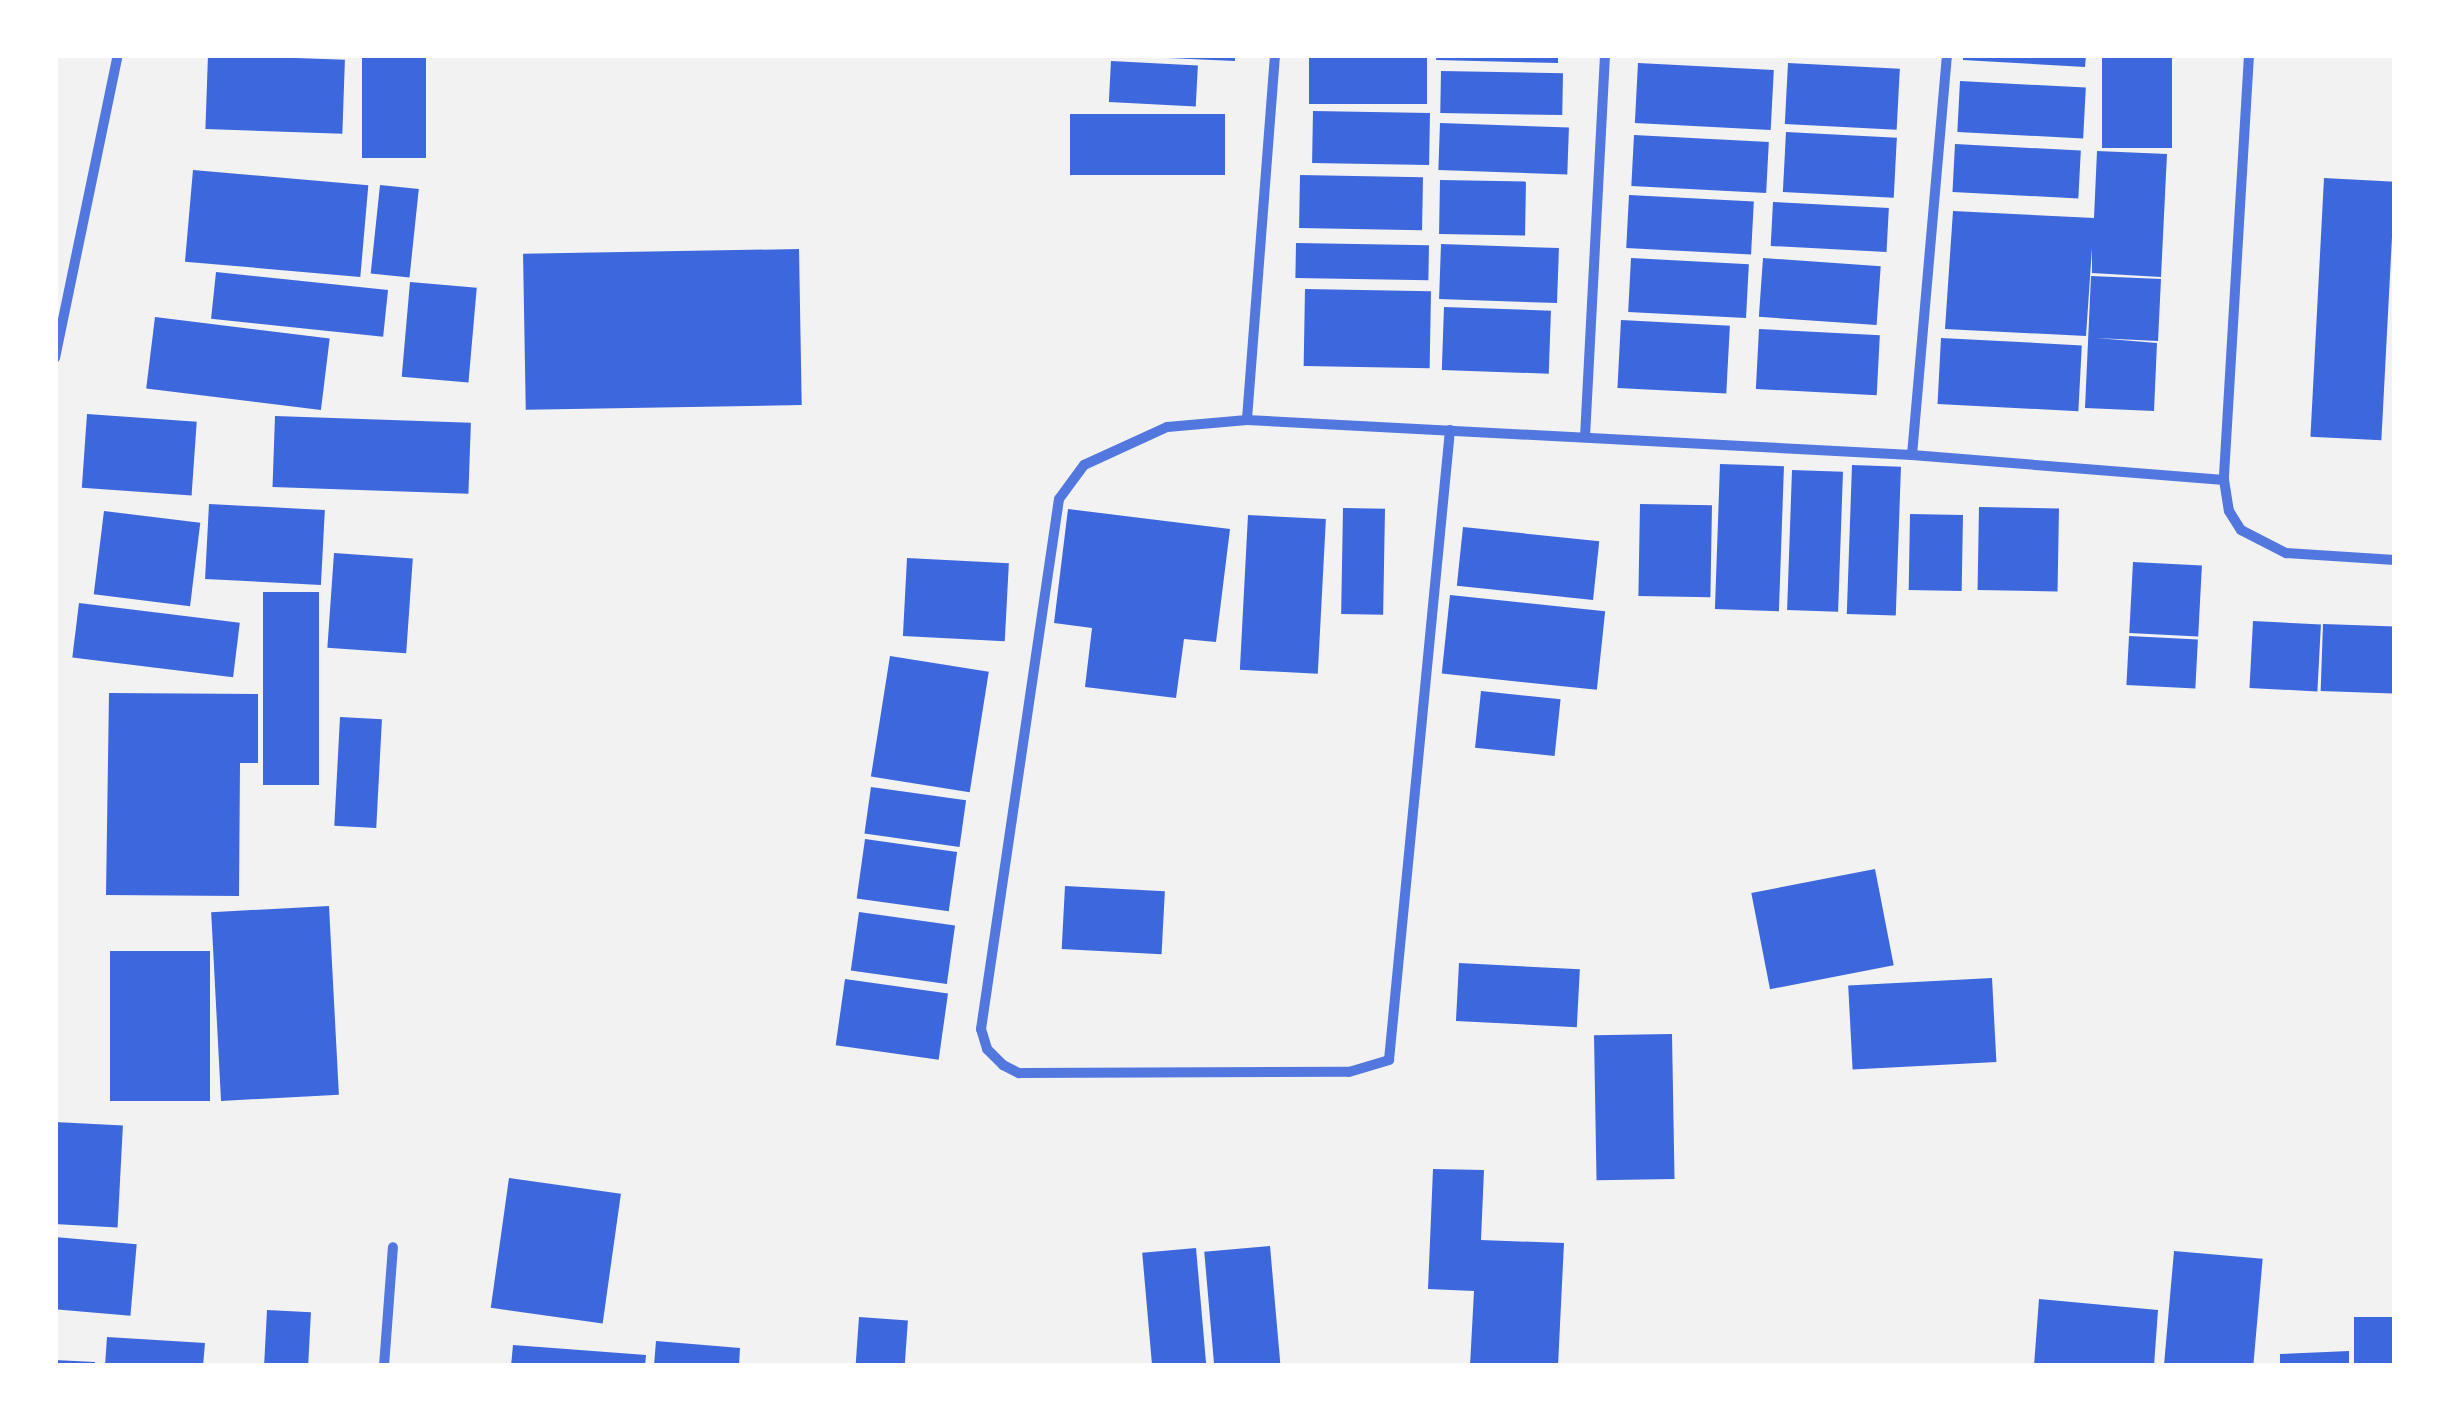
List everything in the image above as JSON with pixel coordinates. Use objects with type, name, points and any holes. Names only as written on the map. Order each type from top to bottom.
[{"type":"street","points":[[55,358],[118,55]]},
{"type":"street","points":[[1247,420],[1275,55]]},
{"type":"street","points":[[1585,437],[1606,55]]},
{"type":"street","points":[[1912,455],[1947,55]]},
{"type":"street","points":[[2250,55],[2224,480],[2229,511],[2240,530],[2286,553],[2395,560]]},
{"type":"street","points":[[1450,430],[1390,1060],[1349,1072],[1020,1073],[987,1049],[981,1029],[1059,499],[1084,465],[1168,427],[1247,420],[1450,430],[1585,437],[1912,455],[2224,480]]},
{"type":"street","points":[[384,1366],[394,1247]]},
{"type":"building","points":[[208,55],[345,60],[342,134],[205,129]]},
{"type":"building","points":[[362,55],[426,55],[426,158],[362,158]]},
{"type":"building","points":[[1235,55],[1235,61],[1168,58]]},
{"type":"building","points":[[1309,55],[1427,55],[1427,104],[1309,104]]},
{"type":"building","points":[[1437,55],[1558,55],[1558,63],[1436,60]]},
{"type":"building","points":[[1963,55],[2086,55],[2085,67],[1963,60]]},
{"type":"building","points":[[2102,55],[2172,55],[2172,148],[2102,148]]},
{"type":"building","points":[[1111,61],[1198,66],[1196,106],[1109,102]]},
{"type":"building","points":[[1638,63],[1774,70],[1771,130],[1635,123]]},
{"type":"building","points":[[1788,63],[1900,69],[1897,130],[1785,124]]},
{"type":"building","points":[[1441,71],[1563,73],[1562,115],[1440,113]]},
{"type":"building","points":[[1960,81],[2086,88],[2083,139],[1957,132]]},
{"type":"building","points":[[1313,111],[1430,113],[1429,165],[1312,163]]},
{"type":"building","points":[[1070,114],[1225,114],[1225,175],[1070,175]]},
{"type":"building","points":[[1440,123],[1569,128],[1567,174],[1438,170]]},
{"type":"building","points":[[1786,132],[1897,138],[1894,198],[1783,192]]},
{"type":"building","points":[[1634,135],[1769,142],[1766,193],[1631,186]]},
{"type":"building","points":[[1955,144],[2081,151],[2078,199],[1952,192]]},
{"type":"building","points":[[2097,151],[2167,154],[2161,277],[2092,273],[2092,248],[2086,336],[1945,329],[1953,211],[2094,218]]},
{"type":"building","points":[[193,170],[368,185],[360,277],[185,262]]},
{"type":"building","points":[[1300,175],[1423,177],[1422,230],[1299,228]]},
{"type":"building","points":[[2324,178],[2395,182],[2381,440],[2310,437]]},
{"type":"building","points":[[1440,180],[1526,182],[1525,235],[1439,234]]},
{"type":"building","points":[[380,185],[419,189],[409,278],[371,274]]},
{"type":"building","points":[[1629,195],[1754,202],[1751,254],[1626,248]]},
{"type":"building","points":[[1773,202],[1889,208],[1887,252],[1771,246]]},
{"type":"building","points":[[1296,243],[1429,245],[1428,280],[1295,278]]},
{"type":"building","points":[[1441,244],[1559,248],[1557,303],[1439,299]]},
{"type":"building","points":[[799,249],[802,405],[526,410],[523,254]]},
{"type":"building","points":[[1631,258],[1749,264],[1746,318],[1628,312]]},
{"type":"building","points":[[1763,258],[1881,266],[1877,325],[1759,317]]},
{"type":"building","points":[[216,272],[388,290],[383,337],[211,319]]},
{"type":"building","points":[[2091,276],[2161,279],[2158,341],[2096,338],[2157,343],[2154,411],[2085,408]]},
{"type":"building","points":[[410,282],[477,288],[468,382],[402,377]]},
{"type":"building","points":[[1305,289],[1431,291],[1430,368],[1304,366]]},
{"type":"building","points":[[1444,307],[1551,311],[1549,374],[1442,370]]},
{"type":"building","points":[[155,317],[330,338],[321,410],[146,388]]},
{"type":"building","points":[[1621,320],[1730,326],[1726,394],[1617,388]]},
{"type":"building","points":[[1759,329],[1880,335],[1877,395],[1756,389]]},
{"type":"building","points":[[1941,338],[2082,345],[2078,411],[1938,404]]},
{"type":"building","points":[[87,414],[197,422],[192,495],[82,488]]},
{"type":"building","points":[[275,416],[471,423],[468,494],[273,487]]},
{"type":"building","points":[[1720,464],[1784,466],[1779,611],[1715,609]]},
{"type":"building","points":[[1852,465],[1901,467],[1896,616],[1847,614]]},
{"type":"building","points":[[1792,470],[1843,472],[1838,612],[1787,610]]},
{"type":"building","points":[[209,504],[325,510],[321,585],[205,579]]},
{"type":"building","points":[[1640,504],[1712,505],[1710,597],[1638,596]]},
{"type":"building","points":[[1979,507],[2059,508],[2058,591],[1978,590]]},
{"type":"building","points":[[1343,508],[1385,509],[1383,615],[1341,614]]},
{"type":"building","points":[[1068,509],[1230,529],[1216,642],[1184,639],[1176,698],[1085,687],[1092,628],[1054,623]]},
{"type":"building","points":[[104,511],[200,523],[190,606],[94,594]]},
{"type":"building","points":[[1910,514],[1963,515],[1962,591],[1909,590]]},
{"type":"building","points":[[1248,515],[1326,519],[1318,674],[1240,670]]},
{"type":"building","points":[[1463,527],[1599,541],[1593,600],[1457,586]]},
{"type":"building","points":[[334,553],[413,559],[406,653],[327,648]]},
{"type":"building","points":[[907,558],[1009,563],[1005,641],[903,636]]},
{"type":"building","points":[[2133,562],[2202,566],[2198,637],[2129,633]]},
{"type":"building","points":[[263,592],[319,592],[319,785],[263,785]]},
{"type":"building","points":[[1450,595],[1605,611],[1597,690],[1442,674]]},
{"type":"building","points":[[79,603],[240,623],[233,677],[72,658]]},
{"type":"building","points":[[2253,621],[2321,625],[2317,691],[2249,688]]},
{"type":"building","points":[[2323,624],[2395,627],[2393,693],[2321,691]]},
{"type":"building","points":[[2129,636],[2198,640],[2195,689],[2126,685]]},
{"type":"building","points":[[890,656],[989,672],[970,792],[871,776]]},
{"type":"building","points":[[1481,691],[1561,699],[1555,756],[1475,748]]},
{"type":"building","points":[[109,693],[258,694],[258,763],[240,763],[239,896],[106,895]]},
{"type":"building","points":[[340,717],[382,719],[376,828],[334,826]]},
{"type":"building","points":[[871,787],[966,800],[960,847],[864,834]]},
{"type":"building","points":[[865,839],[957,852],[949,911],[857,898]]},
{"type":"building","points":[[1875,869],[1894,965],[1770,989],[1751,893]]},
{"type":"building","points":[[1065,886],[1165,891],[1162,954],[1062,949]]},
{"type":"building","points":[[329,906],[339,1095],[221,1101],[211,912]]},
{"type":"building","points":[[859,912],[955,925],[947,984],[851,970]]},
{"type":"building","points":[[110,951],[210,951],[210,1101],[110,1101]]},
{"type":"building","points":[[1459,963],[1580,969],[1577,1027],[1456,1021]]},
{"type":"building","points":[[1992,978],[1996,1062],[1853,1069],[1848,986]]},
{"type":"building","points":[[845,979],[948,993],[939,1060],[836,1045]]},
{"type":"building","points":[[1672,1034],[1675,1179],[1597,1180],[1594,1035]]},
{"type":"building","points":[[55,1122],[123,1126],[118,1227],[55,1224]]},
{"type":"building","points":[[1433,1169],[1484,1170],[1481,1240],[1564,1243],[1558,1366],[1470,1366],[1474,1291],[1428,1289]]},
{"type":"building","points":[[509,1178],[621,1194],[603,1323],[491,1308]]},
{"type":"building","points":[[55,1237],[137,1244],[130,1316],[55,1309]]},
{"type":"building","points":[[1270,1246],[1280,1366],[1214,1366],[1204,1252]]},
{"type":"building","points":[[1196,1248],[1206,1366],[1152,1366],[1142,1253]]},
{"type":"building","points":[[2174,1251],[2263,1259],[2253,1366],[2164,1366]]},
{"type":"building","points":[[2039,1299],[2158,1310],[2154,1366],[2034,1366]]},
{"type":"building","points":[[267,1310],[311,1312],[308,1366],[264,1366]]},
{"type":"building","points":[[859,1317],[908,1320],[905,1366],[856,1366]]},
{"type":"building","points":[[2354,1317],[2395,1317],[2395,1366],[2354,1366]]},
{"type":"building","points":[[107,1337],[205,1343],[203,1366],[105,1366]]},
{"type":"building","points":[[656,1341],[740,1348],[739,1366],[654,1366]]},
{"type":"building","points":[[513,1345],[646,1355],[645,1366],[511,1366]]},
{"type":"building","points":[[2349,1351],[2349,1366],[2280,1366],[2280,1354]]},
{"type":"building","points":[[55,1360],[95,1362],[95,1366],[55,1366]]}]
